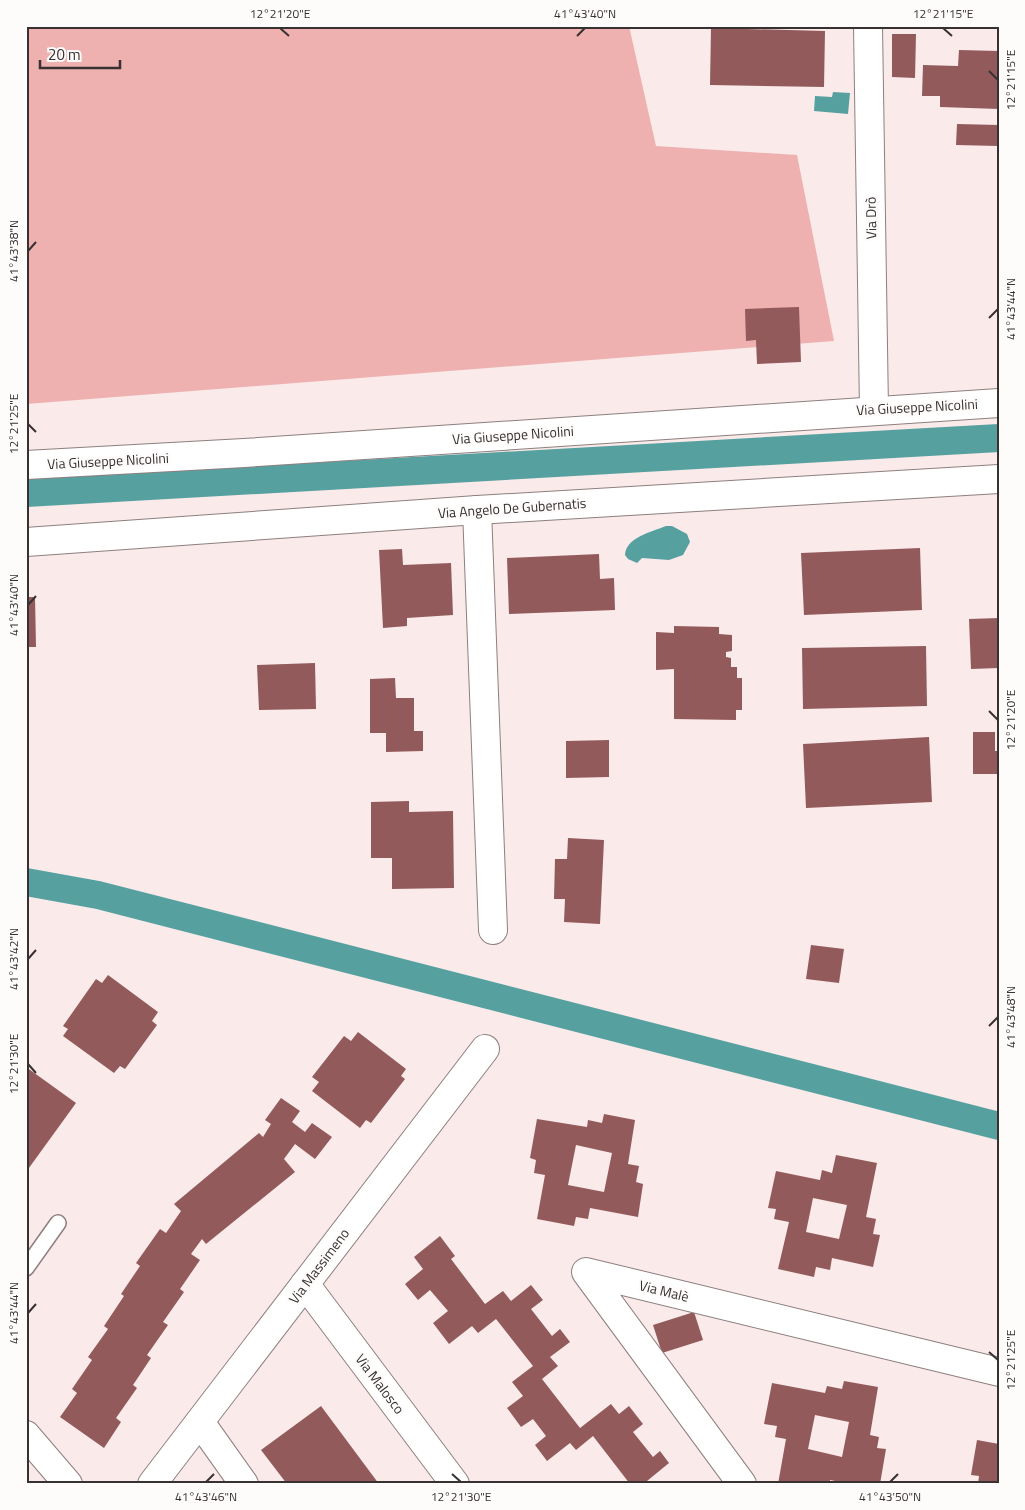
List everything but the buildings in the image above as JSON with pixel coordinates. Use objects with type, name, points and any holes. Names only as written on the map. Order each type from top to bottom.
[{"type":"street","name":"Via Drò","points":[[868,26],[874,410]]},
{"type":"street","name":"Via Giuseppe Nicolini","points":[[26,465],[244,453],[999,403]]},
{"type":"street","name":"Via Angelo De Gubernatis","points":[[26,542],[478,510],[999,479]]},
{"type":"street","points":[[478,510],[493,930]]},
{"type":"street","name":"Via Massimeno","points":[[152,1484],[485,1049]]},
{"type":"street","name":"Via Malè","points":[[742,1484],[586,1272],[999,1372]]},
{"type":"street","name":"Via Malosco","points":[[305,1284],[455,1484]]},
{"type":"street","points":[[200,1422],[244,1484]]},
{"type":"street","points":[[26,1435],[68,1484]]},
{"type":"lane","points":[[26,1268],[58,1223]]},
{"type":"shaded area","points":[[26,26],[629,26],[656,146],[797,155],[834,341],[26,404]]},
{"type":"water","points":[[833,92],[850,93],[848,114],[814,111],[815,96],[832,97]]},
{"type":"water","points":[[666,526],[672,526],[687,534],[690,542],[683,555],[669,560],[642,558],[637,563],[628,559],[625,555],[626,549],[635,539]]},
{"type":"waterway","points":[[26,493],[999,438]]},
{"type":"waterway","points":[[26,882],[98,895],[999,1126]]}]
